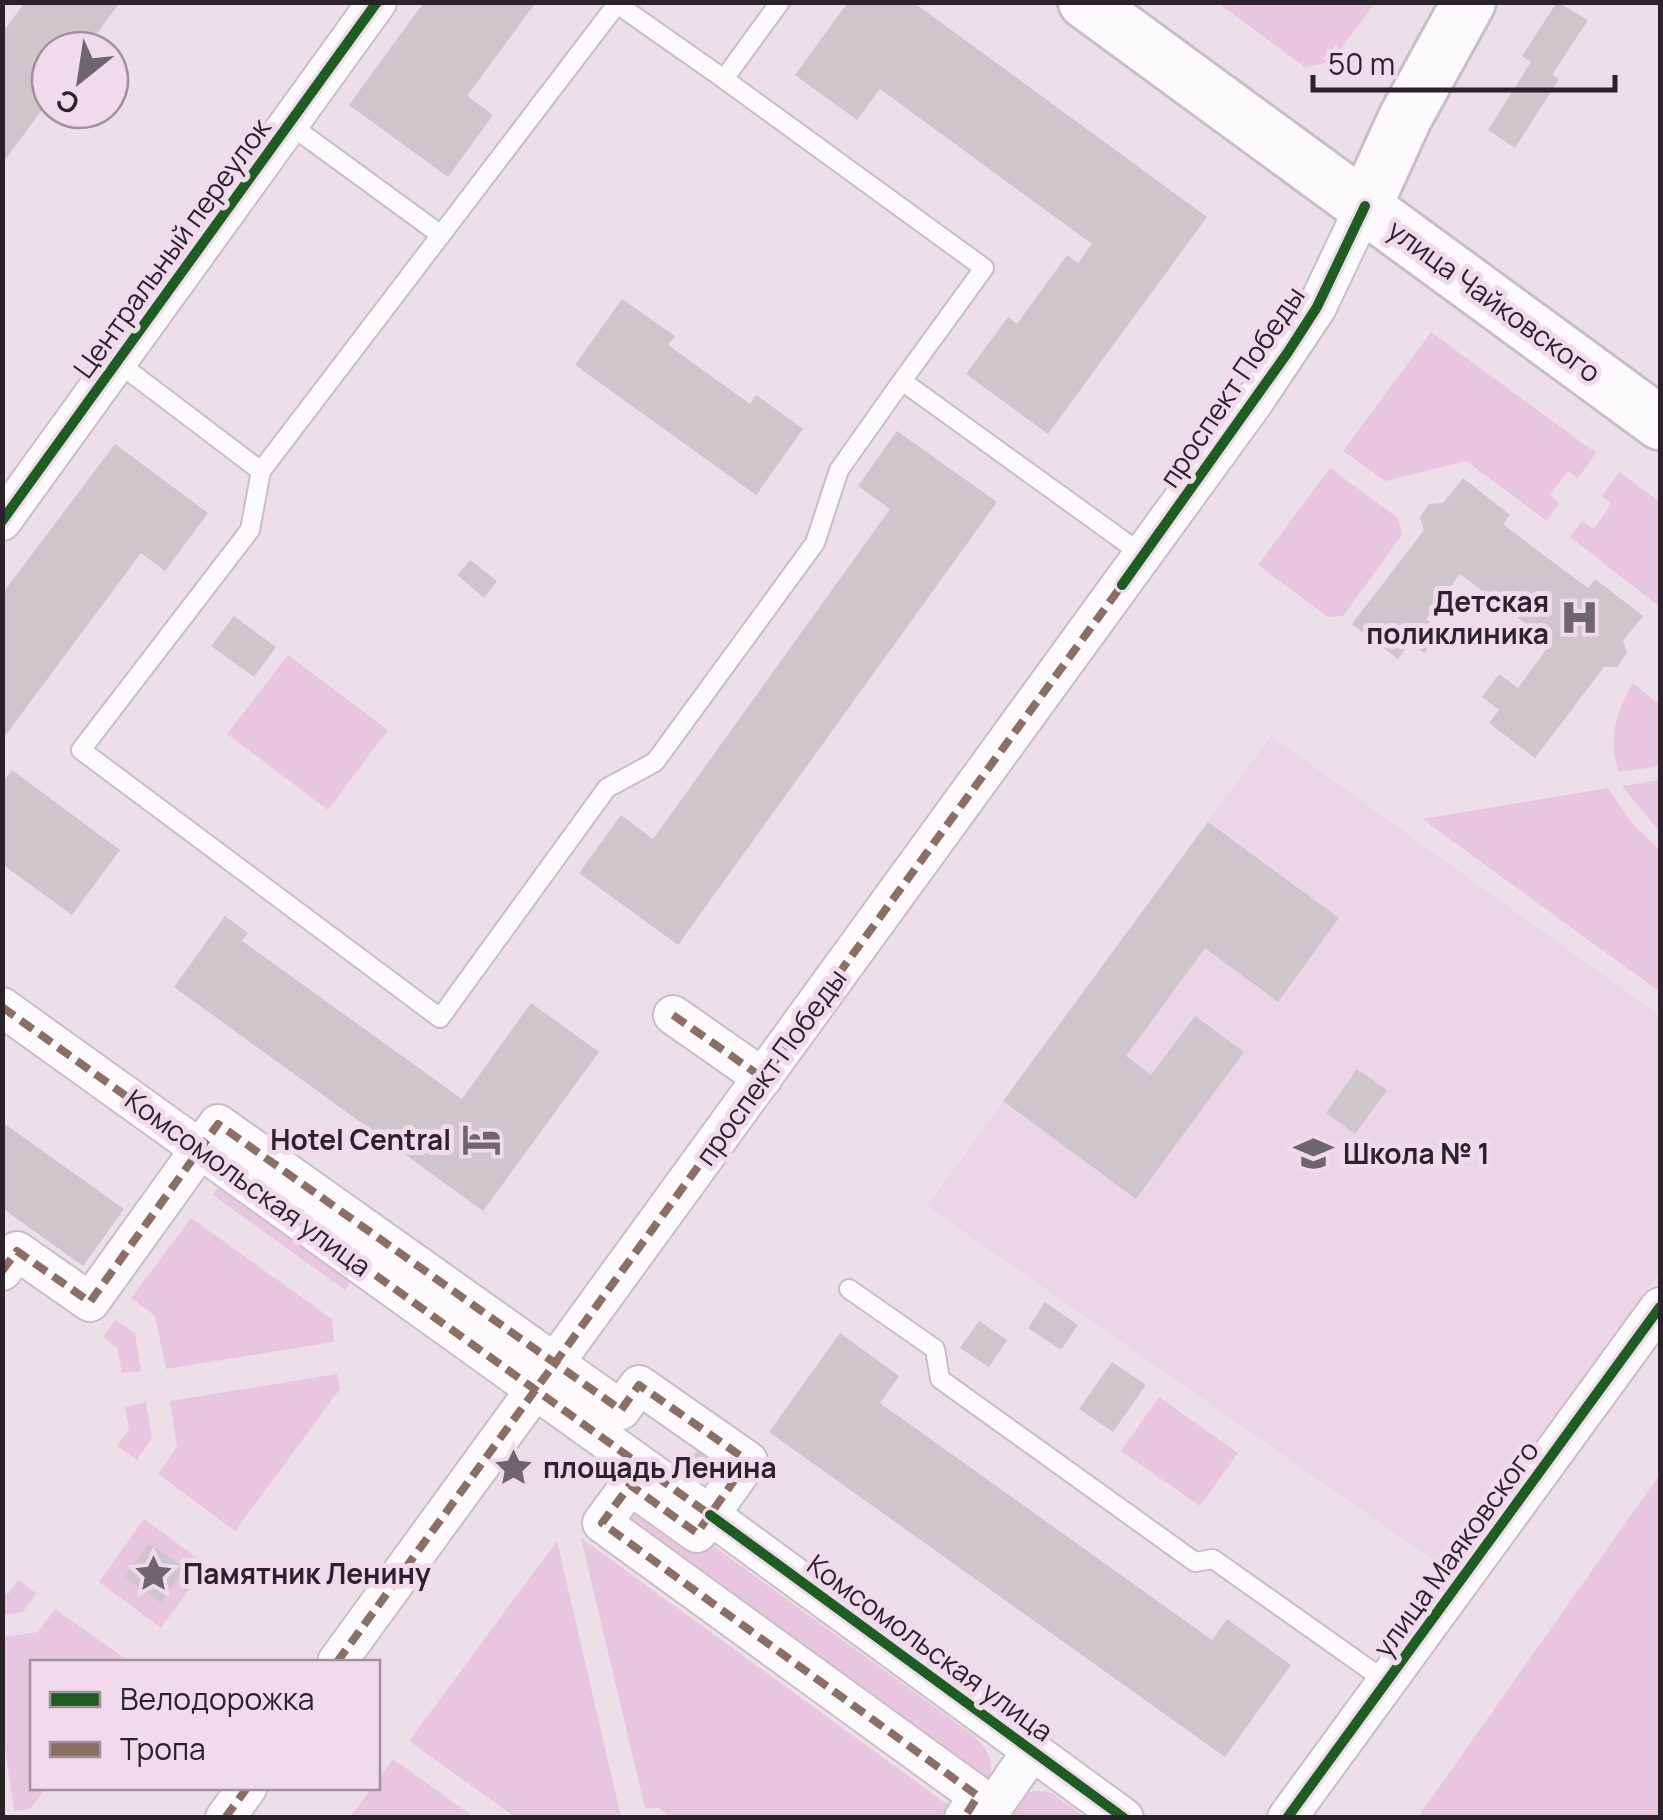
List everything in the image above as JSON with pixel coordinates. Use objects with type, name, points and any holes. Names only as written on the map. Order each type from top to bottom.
[{"type":"main road","name":"улица Чайковского","points":[[1085,2],[1660,423]]},
{"type":"main road","name":"проспект Победы","points":[[1365,206],[1405,118],[1469,2]]},
{"type":"street","name":"Центральный переулок","points":[[3,520],[377,2]]},
{"type":"street","name":"проспект Победы","points":[[339,1660],[1288,352],[1323,294],[1365,206]]},
{"type":"street","name":"Комсомольская улица","points":[[2,1007],[200,1149],[545,1377],[710,1515],[1124,1818]]},
{"type":"street","points":[[674,1015],[763,1078]]},
{"type":"street","points":[[2,1271],[17,1251],[90,1302],[200,1149]]},
{"type":"street","name":"улица Маяковского","points":[[1288,1818],[1660,1307]]},
{"type":"street","points":[[545,1377],[621,1410],[639,1384],[748,1461],[697,1533],[630,1485],[602,1523],[978,1796],[964,1818]]},
{"type":"street","points":[[985,1818],[1032,1751]]},
{"type":"street","points":[[225,1818],[245,1790]]},
{"type":"lane","points":[[724,79],[780,2]]},
{"type":"lane","points":[[617,4],[984,268],[838,470],[814,543],[656,762],[607,788],[440,1018],[80,750],[250,530],[261,471],[441,235],[617,4]]},
{"type":"lane","points":[[290,124],[441,235]]},
{"type":"lane","points":[[118,362],[261,471]]},
{"type":"lane","points":[[902,381],[1132,570]]},
{"type":"lane","points":[[849,1289],[935,1350],[940,1379],[1194,1562],[1214,1559],[1387,1682]]},
{"type":"shaded area","points":[[1218,3],[1375,3],[1331,62],[1305,67]]},
{"type":"shaded area","points":[[1431,332],[1596,453],[1578,478],[1568,471],[1550,495],[1559,503],[1547,521],[1466,461],[1385,481],[1343,451]]},
{"type":"shaded area","points":[[1330,468],[1398,518],[1402,535],[1343,616],[1328,617],[1258,565]]},
{"type":"shaded area","points":[[1619,472],[1660,502],[1660,607],[1570,537],[1582,521],[1594,529],[1611,504],[1602,496]]},
{"type":"shaded area","points":[[288,655],[388,730],[328,810],[227,734]]},
{"type":"shaded area","points":[[1633,683],[1660,705],[1660,766],[1619,772],[1615,726]]},
{"type":"shaded area","name":"Школа № 1","points":[[1271,736],[1660,1016],[1660,1272],[1445,1568],[927,1206]]},
{"type":"shaded area","points":[[1660,780],[1660,832],[1622,786]]},
{"type":"shaded area","points":[[1608,788],[1632,823],[1660,850],[1660,992],[1422,819]]},
{"type":"shaded area","points":[[223,1180],[355,1275],[345,1290],[213,1195]]},
{"type":"shaded area","points":[[191,1218],[332,1319],[334,1342],[166,1369],[155,1316],[131,1298]]},
{"type":"shaded area","points":[[115,1320],[135,1333],[141,1371],[122,1373],[117,1348],[103,1337]]},
{"type":"shaded area","points":[[337,1374],[340,1389],[235,1531],[158,1474],[177,1447],[170,1401]]},
{"type":"shaded area","points":[[1159,1397],[1238,1453],[1200,1506],[1121,1451]]},
{"type":"shaded area","points":[[146,1402],[152,1438],[137,1460],[117,1446],[129,1429],[125,1407]]},
{"type":"shaded area","points":[[1660,1474],[1660,1817],[1418,1817]]},
{"type":"shaded area","points":[[630,1485],[973,1735],[989,1757],[988,1783],[602,1523]]},
{"type":"shaded area","points":[[144,1519],[207,1565],[161,1628],[99,1582]]},
{"type":"shaded area","points":[[581,1538],[951,1807],[943,1817],[671,1818],[659,1808],[645,1808]]},
{"type":"shaded area","points":[[557,1541],[621,1817],[515,1817],[409,1741]]},
{"type":"shaded area","points":[[18,1580],[36,1593],[23,1612],[3,1615],[3,1595]]},
{"type":"shaded area","points":[[55,1609],[127,1660],[30,1660],[30,1790],[44,1790],[30,1809],[14,1811],[2,1727],[3,1637],[38,1632]]},
{"type":"shaded area","points":[[393,1759],[474,1817],[350,1817],[370,1790],[380,1790],[380,1777]]},
{"type":"shaded area","points":[[1026,1792],[1051,1793],[1085,1817],[1008,1818]]},
{"type":"building","points":[[25,2],[120,2],[100,30],[30,30],[30,126],[2,164],[2,33]]},
{"type":"building","points":[[424,2],[536,2],[467,96],[493,115],[448,177],[349,105]]},
{"type":"building","points":[[848,2],[913,2],[1207,217],[1048,434],[966,374],[1008,317],[1017,324],[1067,255],[1078,263],[1092,244],[880,89],[857,120],[795,75]]},
{"type":"building","points":[[1557,2],[1588,20],[1552,75],[1559,79],[1515,148],[1488,130],[1531,62],[1522,56]]},
{"type":"building","points":[[622,299],[675,336],[668,345],[750,404],[756,395],[803,429],[756,495],[575,365]]},
{"type":"building","points":[[897,431],[997,502],[678,945],[579,873],[621,815],[653,839],[890,509],[858,486]]},
{"type":"building","points":[[115,444],[208,513],[165,571],[141,553],[2,740],[2,594]]},
{"type":"building","name":"Детская поликлиника","points":[[1463,478],[1510,515],[1503,524],[1542,554],[1588,588],[1595,579],[1643,616],[1623,641],[1627,653],[1617,667],[1604,667],[1535,758],[1489,723],[1499,710],[1482,697],[1499,674],[1518,688],[1551,643],[1460,574],[1426,619],[1441,631],[1424,653],[1411,641],[1398,659],[1352,624],[1424,530],[1420,517],[1429,504],[1443,503]]},
{"type":"building","points":[[470,560],[497,581],[484,598],[457,575]]},
{"type":"building","points":[[234,616],[276,647],[254,677],[211,646]]},
{"type":"building","points":[[12,770],[120,850],[72,915],[2,864],[2,784]]},
{"type":"building","points":[[1208,822],[1339,918],[1278,1002],[1205,948],[1126,1056],[1151,1075],[1195,1016],[1244,1052],[1136,1199],[1003,1101]]},
{"type":"building","points":[[225,916],[248,933],[242,941],[462,1099],[531,1003],[599,1052],[483,1211],[174,987]]},
{"type":"building","points":[[1357,1069],[1387,1090],[1355,1134],[1326,1113]]},
{"type":"building","points":[[2,1122],[124,1209],[83,1266],[2,1208]]},
{"type":"building","points":[[1045,1302],[1078,1325],[1061,1350],[1028,1328]]},
{"type":"building","points":[[979,1321],[1007,1340],[989,1367],[960,1348]]},
{"type":"building","points":[[840,1333],[899,1376],[880,1403],[1212,1640],[1227,1619],[1291,1665],[1225,1757],[769,1432]]},
{"type":"building","points":[[1112,1362],[1146,1385],[1113,1432],[1079,1409]]},
{"type":"building","points":[[701,1445],[722,1461],[709,1479],[688,1464]]},
{"type":"building","points":[[149,1543],[185,1568],[161,1603],[125,1577]]},
{"type":"marked path","points":[[338,1660],[1122,585]]},
{"type":"marked path","points":[[2,1007],[710,1515]]},
{"type":"marked path","points":[[673,1015],[763,1078]]},
{"type":"marked path","points":[[2,1271],[17,1251],[90,1302],[218,1124],[621,1410],[639,1385],[748,1461],[697,1533],[630,1485],[602,1523],[978,1796],[964,1818]]},
{"type":"marked path","points":[[225,1818],[246,1790]]},
{"type":"cycle path","points":[[2,521],[377,2]]},
{"type":"cycle path","points":[[1122,585],[1317,307],[1365,206]]},
{"type":"cycle path","points":[[1287,1818],[1660,1307]]},
{"type":"cycle path","points":[[710,1515],[1124,1818]]},
{"type":"place","name":"Детская поликлиника","points":[[1579,618]]},
{"type":"place","name":"Hotel Central","points":[[481,1140]]},
{"type":"place","name":"Школа № 1","points":[[1313,1154]]},
{"type":"place","name":"площадь Ленина","points":[[513,1468]]},
{"type":"place","name":"Памятник Ленину","points":[[153,1574]]}]
